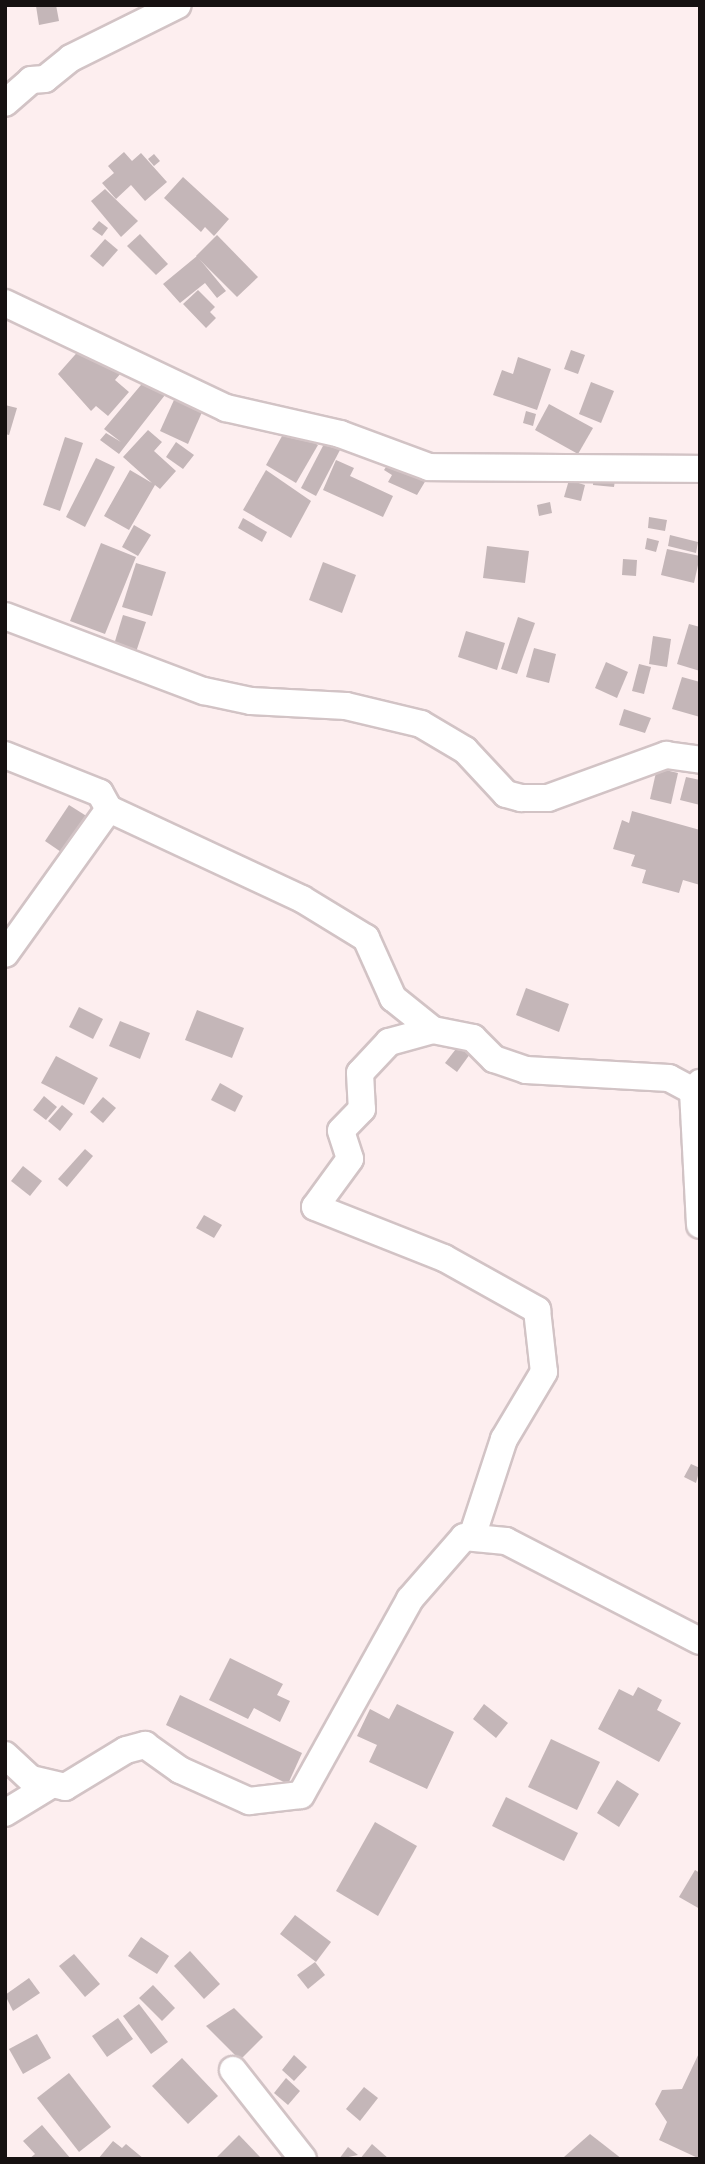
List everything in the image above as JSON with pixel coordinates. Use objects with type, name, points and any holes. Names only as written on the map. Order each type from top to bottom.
[{"type":"street","points":[[5,103],[71,58],[178,5]]},
{"type":"street","points":[[5,303],[226,408],[340,434],[429,467],[700,469]]},
{"type":"street","points":[[5,616],[204,691],[251,701],[346,706],[421,724],[465,750],[506,794],[521,798],[548,798],[666,755],[700,760]]},
{"type":"street","points":[[5,755],[100,793],[109,809],[302,899],[366,938],[393,998],[433,1030]]},
{"type":"street","points":[[5,954],[109,809]]},
{"type":"street","points":[[471,1536],[504,1439],[544,1372],[537,1310],[444,1258],[315,1207],[349,1159],[341,1131],[362,1109],[359,1073],[389,1042],[433,1030],[473,1038],[494,1059],[526,1070],[668,1078],[696,1087],[700,1225]]},
{"type":"street","points":[[5,1813],[49,1786],[84,1780],[125,1750],[145,1745],[180,1770],[249,1801],[301,1795],[410,1599],[453,1544],[471,1536],[506,1541],[700,1641]]},
{"type":"street","points":[[5,1755],[31,1779],[49,1786]]},
{"type":"street","points":[[233,2070],[303,2159]]},
{"type":"building","points":[[56,5],[59,21],[39,25],[36,6]]},
{"type":"building","points":[[124,152],[132,161],[141,153],[167,182],[145,201],[131,185],[116,199],[102,183],[114,173],[108,166]]},
{"type":"building","points":[[154,154],[160,161],[154,166],[148,159]]},
{"type":"building","points":[[183,177],[229,219],[214,236],[205,227],[201,232],[164,198]]},
{"type":"building","points":[[105,189],[138,221],[121,237],[91,201]]},
{"type":"building","points":[[99,221],[108,228],[102,236],[92,229]]},
{"type":"building","points":[[140,234],[168,264],[156,275],[127,246]]},
{"type":"building","points":[[217,235],[258,277],[237,297],[196,256]]},
{"type":"building","points":[[105,239],[118,250],[103,267],[90,256]]},
{"type":"building","points":[[197,256],[226,291],[217,298],[205,283],[180,303],[163,284]]},
{"type":"building","points":[[198,290],[215,307],[210,312],[216,318],[206,328],[183,304]]},
{"type":"building","points":[[82,347],[121,373],[115,380],[129,392],[108,416],[96,406],[91,411],[58,374]]},
{"type":"building","points":[[571,350],[585,355],[578,374],[564,369]]},
{"type":"building","points":[[518,357],[551,369],[537,410],[493,395],[502,370],[513,374]]},
{"type":"building","points":[[146,379],[165,395],[119,454],[100,440],[106,433],[121,442],[104,429]]},
{"type":"building","points":[[591,382],[614,391],[601,423],[579,414]]},
{"type":"building","points":[[178,391],[206,403],[188,444],[160,431]]},
{"type":"building","points":[[549,404],[593,428],[578,454],[535,430]]},
{"type":"building","points":[[5,405],[17,408],[9,435],[5,434]]},
{"type":"building","points":[[526,411],[536,414],[533,426],[523,423]]},
{"type":"building","points":[[287,427],[318,445],[296,483],[266,465]]},
{"type":"building","points":[[148,430],[162,442],[154,451],[176,471],[160,489],[155,485],[129,530],[104,516],[130,470],[152,483],[123,457]]},
{"type":"building","points":[[65,437],[83,443],[60,511],[43,505]]},
{"type":"building","points":[[176,442],[194,455],[183,469],[166,457]]},
{"type":"building","points":[[325,442],[340,450],[316,496],[301,488]]},
{"type":"building","points":[[393,456],[426,480],[417,495],[388,482],[392,475],[384,470]]},
{"type":"building","points":[[96,458],[115,467],[85,527],[66,517]]},
{"type":"building","points":[[336,460],[354,468],[350,476],[393,496],[383,517],[323,490]]},
{"type":"building","points":[[266,470],[311,501],[291,538],[243,510]]},
{"type":"building","points":[[594,470],[616,473],[614,487],[593,485]]},
{"type":"building","points":[[569,480],[585,485],[581,501],[564,497]]},
{"type":"building","points":[[550,502],[552,513],[539,516],[537,505]]},
{"type":"building","points":[[649,517],[667,520],[665,531],[648,528]]},
{"type":"building","points":[[243,518],[267,532],[262,542],[238,528]]},
{"type":"building","points":[[134,525],[151,535],[138,556],[122,547]]},
{"type":"building","points":[[670,535],[698,542],[696,553],[668,546]]},
{"type":"building","points":[[647,538],[659,541],[656,552],[645,549]]},
{"type":"building","points":[[101,543],[136,557],[105,634],[70,621]]},
{"type":"building","points":[[487,546],[529,551],[525,583],[483,578]]},
{"type":"building","points":[[667,549],[700,556],[694,583],[661,575]]},
{"type":"building","points":[[623,559],[637,560],[636,576],[622,575]]},
{"type":"building","points":[[323,562],[356,575],[342,613],[309,600]]},
{"type":"building","points":[[136,563],[166,572],[152,616],[122,607]]},
{"type":"building","points":[[123,615],[146,622],[134,658],[112,651]]},
{"type":"building","points":[[518,617],[535,623],[517,674],[501,669]]},
{"type":"building","points":[[689,624],[700,627],[700,671],[677,664]]},
{"type":"building","points":[[466,631],[505,643],[497,670],[458,657]]},
{"type":"building","points":[[653,636],[671,639],[667,667],[649,664]]},
{"type":"building","points":[[534,648],[556,654],[549,683],[526,677]]},
{"type":"building","points":[[606,662],[628,672],[617,698],[595,688]]},
{"type":"building","points":[[639,664],[651,667],[644,694],[632,691]]},
{"type":"building","points":[[682,677],[700,682],[700,717],[672,709]]},
{"type":"building","points":[[624,709],[651,718],[645,733],[619,725]]},
{"type":"building","points":[[657,768],[678,773],[671,804],[650,799]]},
{"type":"building","points":[[686,777],[700,780],[700,805],[680,800]]},
{"type":"building","points":[[69,805],[88,817],[64,854],[45,841]]},
{"type":"building","points":[[632,811],[700,830],[700,885],[683,880],[679,893],[642,883],[646,870],[631,866],[635,855],[613,849],[622,820],[629,823]]},
{"type":"building","points":[[526,988],[569,1004],[559,1032],[516,1015]]},
{"type":"building","points":[[79,1007],[103,1019],[93,1039],[69,1027]]},
{"type":"building","points":[[197,1010],[244,1028],[232,1058],[185,1040]]},
{"type":"building","points":[[120,1021],[150,1033],[140,1059],[109,1046]]},
{"type":"building","points":[[459,1045],[470,1054],[457,1072],[445,1063]]},
{"type":"building","points":[[56,1056],[98,1078],[84,1105],[41,1083]]},
{"type":"building","points":[[220,1083],[243,1096],[235,1112],[211,1100]]},
{"type":"building","points":[[44,1096],[57,1107],[46,1120],[33,1110]]},
{"type":"building","points":[[103,1097],[116,1108],[103,1123],[90,1112]]},
{"type":"building","points":[[62,1105],[73,1114],[60,1131],[48,1121]]},
{"type":"building","points":[[85,1149],[93,1156],[67,1187],[58,1179]]},
{"type":"building","points":[[23,1166],[42,1181],[30,1196],[11,1181]]},
{"type":"building","points":[[204,1215],[222,1225],[214,1238],[196,1228]]},
{"type":"building","points":[[691,1464],[700,1468],[696,1483],[684,1477]]},
{"type":"building","points":[[230,1658],[283,1684],[277,1695],[290,1701],[280,1722],[254,1708],[248,1719],[209,1700]]},
{"type":"building","points":[[638,1687],[662,1700],[657,1710],[681,1723],[659,1762],[598,1729],[619,1689],[633,1696]]},
{"type":"building","points":[[180,1695],[302,1753],[288,1784],[166,1725]]},
{"type":"building","points":[[397,1704],[454,1732],[427,1789],[369,1762],[377,1745],[357,1736],[370,1709],[389,1719]]},
{"type":"building","points":[[484,1704],[508,1723],[496,1738],[473,1719]]},
{"type":"building","points":[[551,1739],[600,1762],[577,1810],[528,1787]]},
{"type":"building","points":[[617,1780],[639,1794],[619,1827],[597,1813]]},
{"type":"building","points":[[506,1797],[578,1833],[564,1861],[492,1826]]},
{"type":"building","points":[[375,1822],[417,1846],[378,1916],[336,1891]]},
{"type":"building","points":[[695,1870],[700,1873],[700,1909],[679,1897]]},
{"type":"building","points":[[295,1915],[331,1942],[316,1962],[280,1934]]},
{"type":"building","points":[[141,1937],[169,1956],[157,1974],[128,1956]]},
{"type":"building","points":[[190,1951],[220,1984],[204,1999],[174,1966]]},
{"type":"building","points":[[74,1954],[100,1984],[85,1997],[59,1966]]},
{"type":"building","points":[[315,1962],[325,1975],[308,1989],[297,1975]]},
{"type":"building","points":[[29,1978],[40,1993],[13,2011],[5,1995]]},
{"type":"building","points":[[153,1985],[175,2008],[162,2021],[139,1998]]},
{"type":"building","points":[[139,2004],[168,2042],[151,2054],[123,2016]]},
{"type":"building","points":[[234,2008],[263,2037],[240,2060],[206,2026]]},
{"type":"building","points":[[118,2018],[133,2039],[107,2057],[92,2036]]},
{"type":"building","points":[[37,2034],[51,2058],[23,2074],[9,2049]]},
{"type":"building","points":[[700,2051],[700,2159],[659,2140],[667,2122],[655,2104],[662,2090],[682,2089]]},
{"type":"building","points":[[294,2055],[307,2067],[294,2081],[282,2070]]},
{"type":"building","points":[[182,2058],[218,2096],[188,2124],[152,2086]]},
{"type":"building","points":[[69,2073],[111,2127],[79,2152],[37,2098]]},
{"type":"building","points":[[286,2078],[300,2091],[288,2105],[274,2093]]},
{"type":"building","points":[[364,2087],[378,2098],[360,2121],[346,2109]]},
{"type":"building","points":[[42,2125],[71,2159],[29,2159],[35,2154],[23,2141]]},
{"type":"building","points":[[590,2134],[622,2159],[564,2157]]},
{"type":"building","points":[[239,2135],[262,2159],[215,2159]]},
{"type":"building","points":[[113,2141],[122,2148],[126,2144],[144,2159],[98,2159]]},
{"type":"building","points":[[372,2144],[389,2159],[360,2159]]},
{"type":"building","points":[[348,2147],[358,2155],[339,2159]]}]
